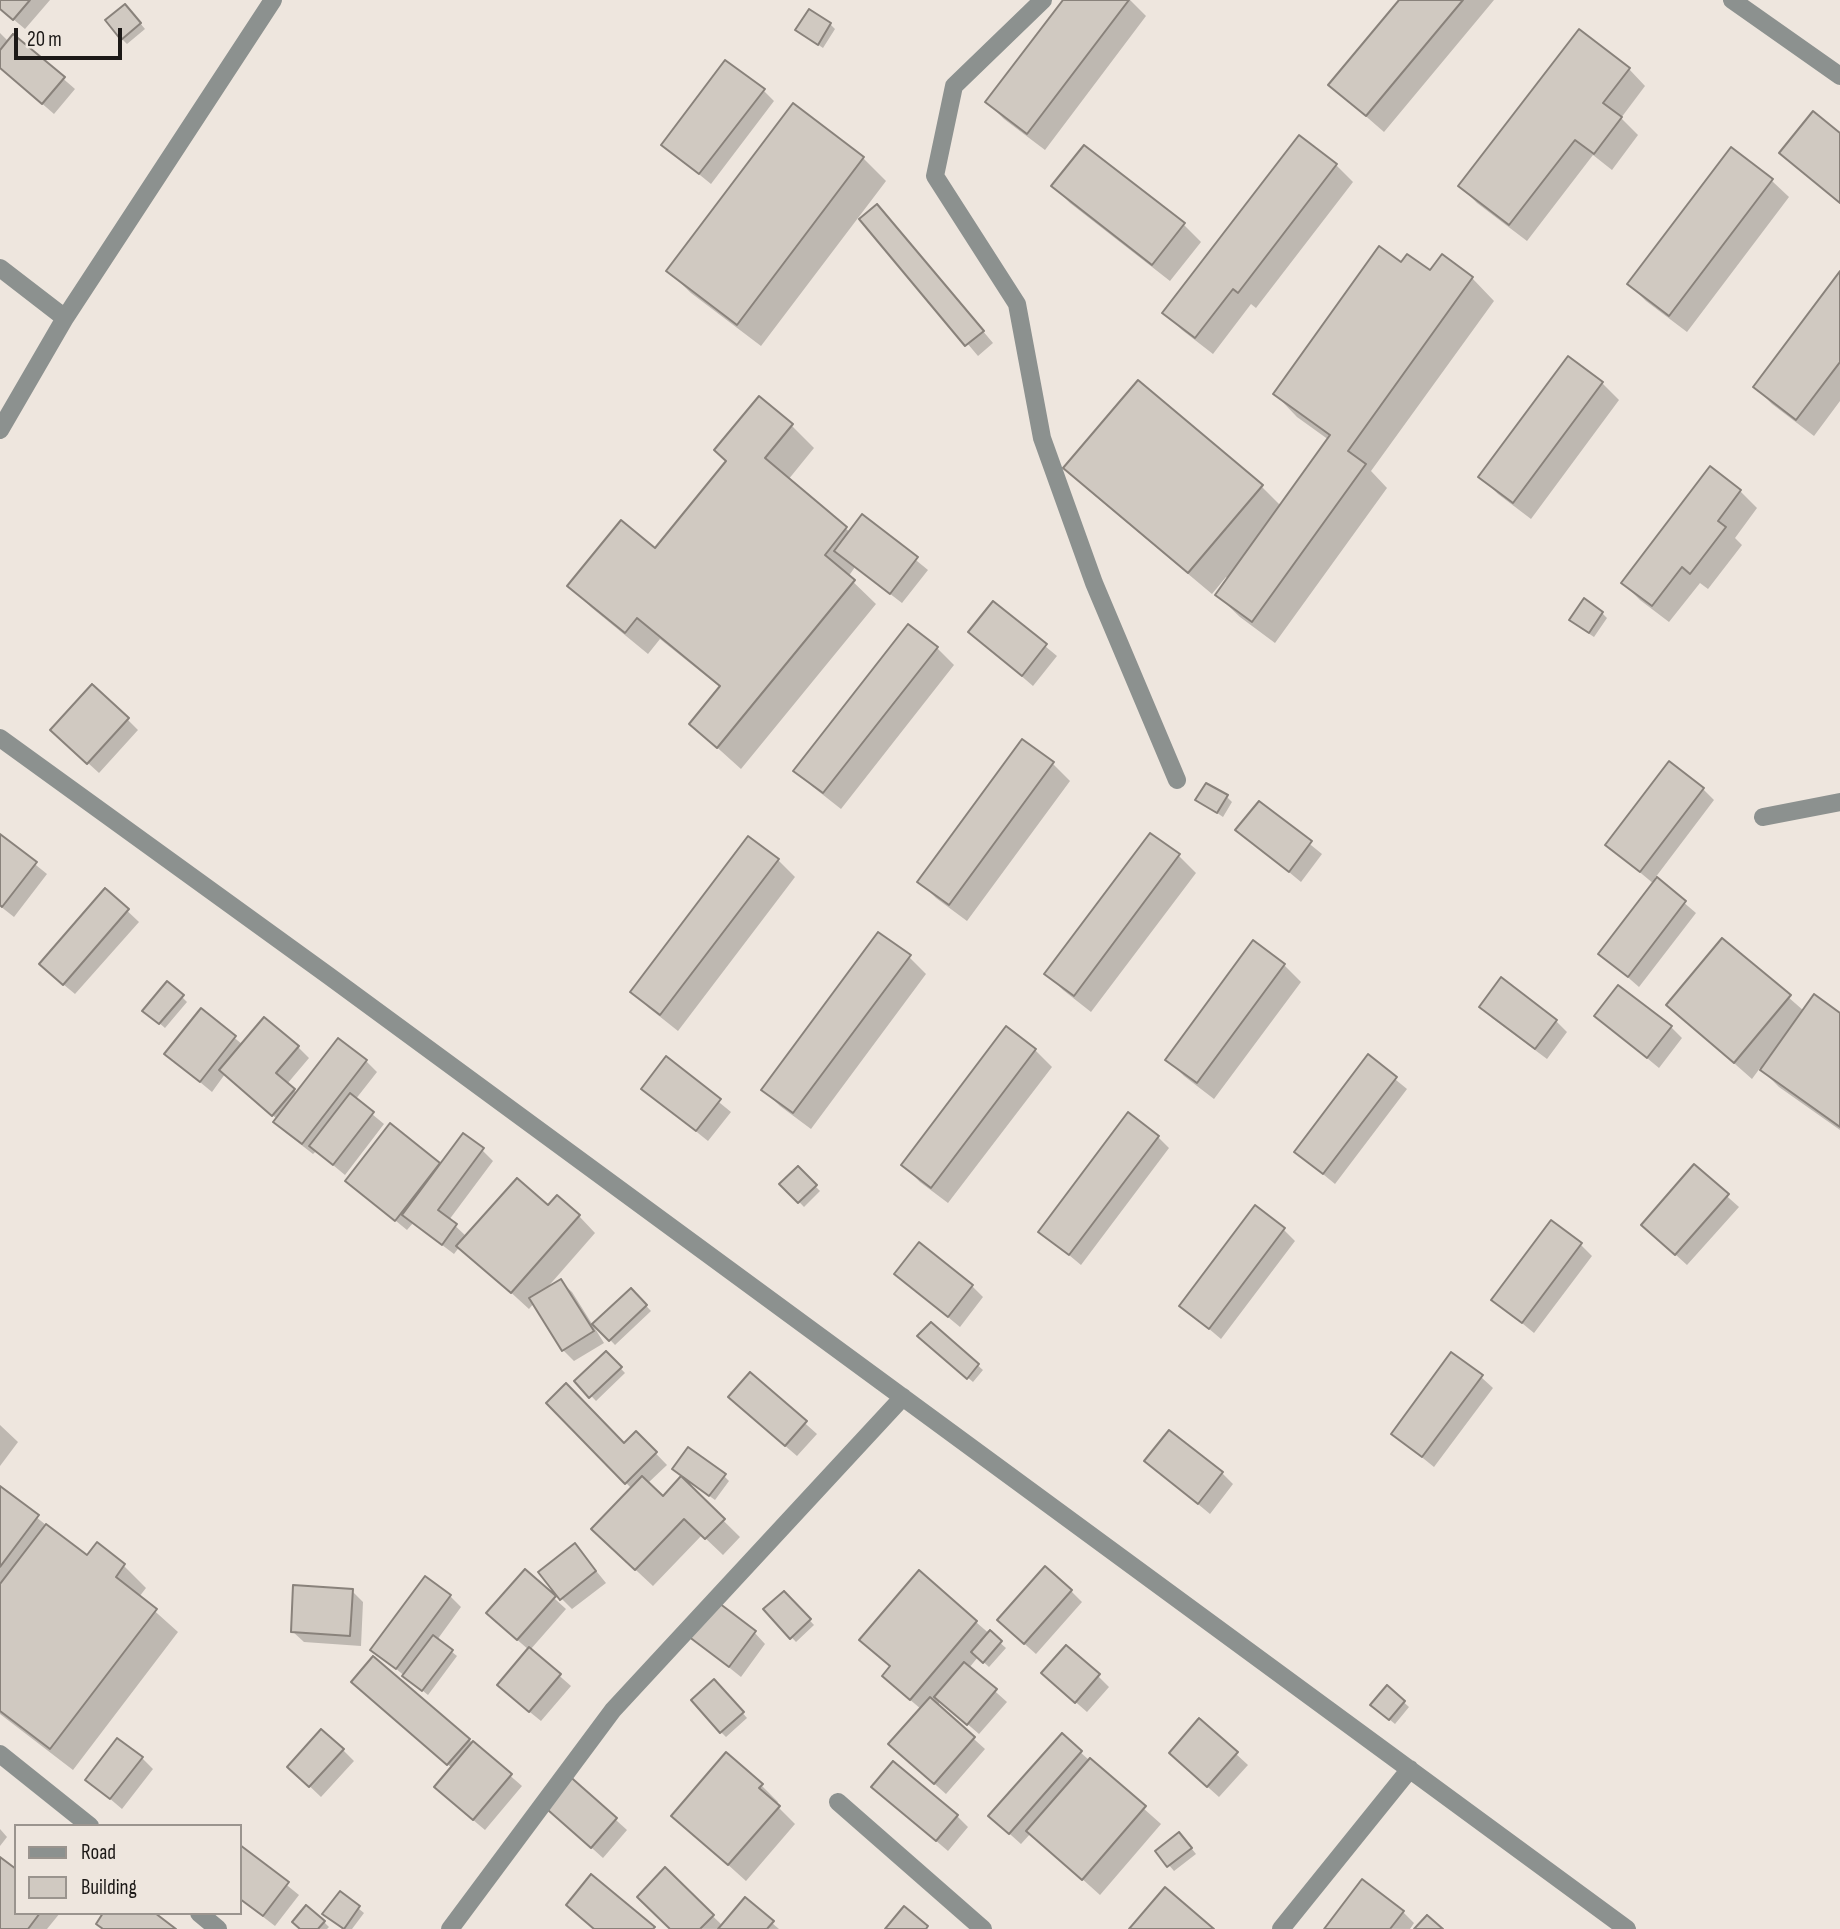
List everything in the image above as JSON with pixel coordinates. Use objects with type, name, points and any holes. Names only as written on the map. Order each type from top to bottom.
[{"type":"street","points":[[0,430],[65,318],[273,0]]},
{"type":"street","points":[[1044,0],[954,86],[934,176],[1017,304],[1042,438],[1094,583],[1177,780]]},
{"type":"street","points":[[1732,0],[1840,76]]},
{"type":"street","points":[[0,268],[65,318]]},
{"type":"street","points":[[0,738],[904,1397],[1627,1929]]},
{"type":"street","points":[[1763,817],[1840,802]]},
{"type":"street","points":[[450,1929],[613,1710],[904,1397]]},
{"type":"street","points":[[0,1754],[88,1824]]},
{"type":"street","points":[[1281,1929],[1410,1769]]},
{"type":"street","points":[[838,1802],[984,1929]]},
{"type":"street","points":[[201,1915],[218,1929]]},
{"type":"building","points":[[0,0],[30,0],[13,20],[0,9]]},
{"type":"building","points":[[1063,0],[1129,0],[1027,134],[985,102]]},
{"type":"building","points":[[1399,0],[1463,0],[1366,116],[1328,85]]},
{"type":"building","points":[[125,4],[141,23],[121,40],[105,20]]},
{"type":"building","points":[[809,9],[831,23],[818,45],[795,30]]},
{"type":"building","points":[[1579,29],[1630,68],[1603,103],[1622,117],[1594,154],[1575,140],[1509,225],[1458,186]]},
{"type":"building","points":[[13,34],[65,77],[42,104],[0,68],[0,50]]},
{"type":"building","points":[[725,60],[765,89],[699,174],[661,145]]},
{"type":"building","points":[[793,103],[864,157],[737,325],[666,271]]},
{"type":"building","points":[[1813,111],[1840,133],[1840,203],[1779,153]]},
{"type":"building","points":[[1299,135],[1337,164],[1238,293],[1233,289],[1195,338],[1162,313]]},
{"type":"building","points":[[1084,145],[1185,223],[1152,265],[1051,186]]},
{"type":"building","points":[[1731,147],[1773,179],[1669,316],[1627,284]]},
{"type":"building","points":[[877,204],[984,331],[965,346],[859,219]]},
{"type":"building","points":[[1379,246],[1401,262],[1407,254],[1430,270],[1442,254],[1473,277],[1348,451],[1366,464],[1252,622],[1215,595],[1330,435],[1273,394]]},
{"type":"building","points":[[1840,271],[1840,362],[1796,420],[1753,387]]},
{"type":"building","points":[[1568,356],[1603,382],[1513,503],[1478,477]]},
{"type":"building","points":[[1138,380],[1263,485],[1188,573],[1063,468]]},
{"type":"building","points":[[759,396],[793,424],[765,458],[847,527],[825,555],[855,580],[717,748],[689,724],[720,686],[637,618],[625,633],[567,586],[621,520],[655,548],[726,461],[714,450]]},
{"type":"building","points":[[1710,466],[1741,490],[1718,521],[1726,527],[1690,574],[1682,567],[1652,606],[1621,583]]},
{"type":"building","points":[[862,514],[918,557],[890,594],[834,551]]},
{"type":"building","points":[[1584,598],[1603,612],[1589,633],[1569,620]]},
{"type":"building","points":[[993,601],[1047,644],[1022,676],[968,632]]},
{"type":"building","points":[[908,624],[938,647],[823,793],[793,771]]},
{"type":"building","points":[[92,684],[129,718],[87,764],[50,730]]},
{"type":"building","points":[[1022,739],[1054,762],[949,905],[917,882]]},
{"type":"building","points":[[1669,761],[1704,788],[1640,872],[1605,845]]},
{"type":"building","points":[[1206,783],[1228,795],[1217,813],[1195,800]]},
{"type":"building","points":[[1259,801],[1312,841],[1289,872],[1235,830]]},
{"type":"building","points":[[1150,833],[1180,854],[1074,996],[1044,974]]},
{"type":"building","points":[[0,834],[37,862],[2,907],[0,905]]},
{"type":"building","points":[[748,836],[779,859],[660,1015],[630,992]]},
{"type":"building","points":[[1657,877],[1686,901],[1628,977],[1598,954]]},
{"type":"building","points":[[105,888],[129,909],[63,985],[39,964]]},
{"type":"building","points":[[878,932],[911,955],[793,1113],[761,1090]]},
{"type":"building","points":[[1722,938],[1791,995],[1734,1063],[1666,1005]]},
{"type":"building","points":[[1253,940],[1285,964],[1197,1083],[1165,1060]]},
{"type":"building","points":[[1501,977],[1557,1020],[1535,1049],[1479,1007]]},
{"type":"building","points":[[167,981],[184,995],[159,1024],[142,1011]]},
{"type":"building","points":[[1618,985],[1672,1026],[1647,1058],[1594,1016]]},
{"type":"building","points":[[1814,994],[1840,1013],[1840,1127],[1760,1070]]},
{"type":"building","points":[[201,1008],[236,1036],[200,1082],[164,1054]]},
{"type":"building","points":[[264,1017],[299,1046],[276,1073],[295,1089],[272,1116],[219,1070]]},
{"type":"building","points":[[1006,1026],[1036,1049],[931,1188],[901,1165]]},
{"type":"building","points":[[338,1038],[367,1060],[302,1144],[273,1122]]},
{"type":"building","points":[[1368,1054],[1397,1077],[1323,1174],[1294,1152]]},
{"type":"building","points":[[666,1056],[721,1099],[696,1131],[641,1089]]},
{"type":"building","points":[[350,1093],[374,1112],[333,1165],[309,1146]]},
{"type":"building","points":[[1128,1112],[1159,1136],[1069,1255],[1038,1232]]},
{"type":"building","points":[[390,1123],[440,1163],[395,1221],[345,1181]]},
{"type":"building","points":[[463,1133],[484,1148],[438,1210],[457,1224],[442,1245],[402,1215]]},
{"type":"building","points":[[1694,1164],[1729,1194],[1675,1255],[1641,1225]]},
{"type":"building","points":[[798,1166],[817,1185],[798,1203],[779,1184]]},
{"type":"building","points":[[517,1178],[548,1205],[557,1195],[580,1215],[511,1293],[456,1246]]},
{"type":"building","points":[[1255,1205],[1285,1228],[1209,1329],[1179,1306]]},
{"type":"building","points":[[1551,1220],[1582,1243],[1522,1323],[1491,1300]]},
{"type":"building","points":[[919,1242],[973,1285],[948,1317],[894,1274]]},
{"type":"building","points":[[561,1279],[594,1331],[562,1351],[529,1298]]},
{"type":"building","points":[[631,1288],[647,1305],[609,1341],[592,1324]]},
{"type":"building","points":[[931,1322],[979,1364],[967,1379],[917,1336]]},
{"type":"building","points":[[606,1351],[622,1367],[589,1398],[574,1381]]},
{"type":"building","points":[[1451,1352],[1483,1375],[1422,1457],[1391,1434]]},
{"type":"building","points":[[750,1372],[807,1421],[785,1446],[728,1397]]},
{"type":"building","points":[[566,1383],[624,1443],[636,1431],[657,1452],[625,1484],[546,1403]]},
{"type":"building","points":[[1169,1430],[1223,1472],[1198,1504],[1144,1461]]},
{"type":"building","points":[[688,1447],[726,1474],[709,1496],[672,1469]]},
{"type":"building","points":[[642,1476],[663,1496],[681,1476],[725,1519],[705,1539],[684,1519],[635,1570],[591,1529]]},
{"type":"building","points":[[0,1486],[39,1515],[0,1567]]},
{"type":"building","points":[[46,1524],[87,1555],[97,1542],[125,1564],[116,1577],[157,1609],[50,1749],[0,1711],[0,1584]]},
{"type":"building","points":[[575,1543],[596,1571],[560,1600],[538,1572]]},
{"type":"building","points":[[1045,1566],[1072,1590],[1024,1644],[997,1620]]},
{"type":"building","points":[[525,1569],[556,1596],[517,1640],[486,1613]]},
{"type":"building","points":[[919,1570],[977,1621],[910,1700],[882,1676],[890,1666],[859,1640]]},
{"type":"building","points":[[425,1576],[451,1595],[396,1669],[370,1650]]},
{"type":"building","points":[[293,1585],[353,1589],[350,1636],[291,1632]]},
{"type":"building","points":[[784,1591],[811,1619],[790,1639],[763,1609]]},
{"type":"building","points":[[711,1597],[756,1631],[729,1667],[684,1633]]},
{"type":"building","points":[[990,1630],[1002,1641],[983,1663],[971,1652]]},
{"type":"building","points":[[433,1635],[453,1650],[422,1691],[402,1676]]},
{"type":"building","points":[[1066,1645],[1100,1674],[1075,1703],[1041,1673]]},
{"type":"building","points":[[529,1647],[561,1674],[529,1712],[497,1685]]},
{"type":"building","points":[[373,1656],[470,1739],[447,1765],[351,1682]]},
{"type":"building","points":[[964,1662],[997,1689],[967,1725],[934,1697]]},
{"type":"building","points":[[714,1679],[744,1712],[720,1733],[691,1700]]},
{"type":"building","points":[[1387,1685],[1405,1701],[1389,1720],[1370,1705]]},
{"type":"building","points":[[930,1697],[975,1737],[934,1784],[888,1744]]},
{"type":"building","points":[[1199,1718],[1238,1752],[1207,1787],[1169,1753]]},
{"type":"building","points":[[321,1729],[344,1749],[309,1787],[287,1767]]},
{"type":"building","points":[[1062,1733],[1082,1751],[1009,1834],[988,1816]]},
{"type":"building","points":[[117,1738],[143,1757],[110,1799],[85,1780]]},
{"type":"building","points":[[473,1741],[512,1774],[473,1820],[434,1787]]},
{"type":"building","points":[[726,1752],[763,1784],[759,1788],[780,1806],[728,1865],[671,1816]]},
{"type":"building","points":[[1090,1758],[1146,1806],[1082,1880],[1026,1831]]},
{"type":"building","points":[[893,1761],[958,1815],[936,1841],[871,1787]]},
{"type":"building","points":[[566,1773],[617,1818],[591,1848],[540,1803]]},
{"type":"building","points":[[1179,1832],[1192,1848],[1167,1867],[1155,1851]]},
{"type":"building","points":[[242,1847],[289,1882],[263,1916],[242,1900]]},
{"type":"building","points":[[0,1857],[14,1868],[14,1915],[38,1915],[28,1929],[0,1929]]},
{"type":"building","points":[[665,1867],[714,1915],[700,1929],[670,1929],[637,1897]]},
{"type":"building","points":[[591,1874],[655,1927],[594,1929],[566,1905]]},
{"type":"building","points":[[1362,1879],[1404,1911],[1390,1929],[1324,1929]]},
{"type":"building","points":[[1165,1887],[1214,1929],[1129,1929]]},
{"type":"building","points":[[340,1891],[360,1906],[344,1929],[322,1914]]},
{"type":"building","points":[[745,1897],[774,1921],[767,1929],[718,1929]]},
{"type":"building","points":[[306,1905],[325,1921],[318,1929],[300,1929],[292,1922]]},
{"type":"building","points":[[904,1906],[928,1926],[926,1929],[885,1929]]},
{"type":"building","points":[[102,1915],[158,1915],[176,1929],[103,1929],[96,1924]]},
{"type":"building","points":[[1427,1915],[1443,1929],[1414,1929]]}]
